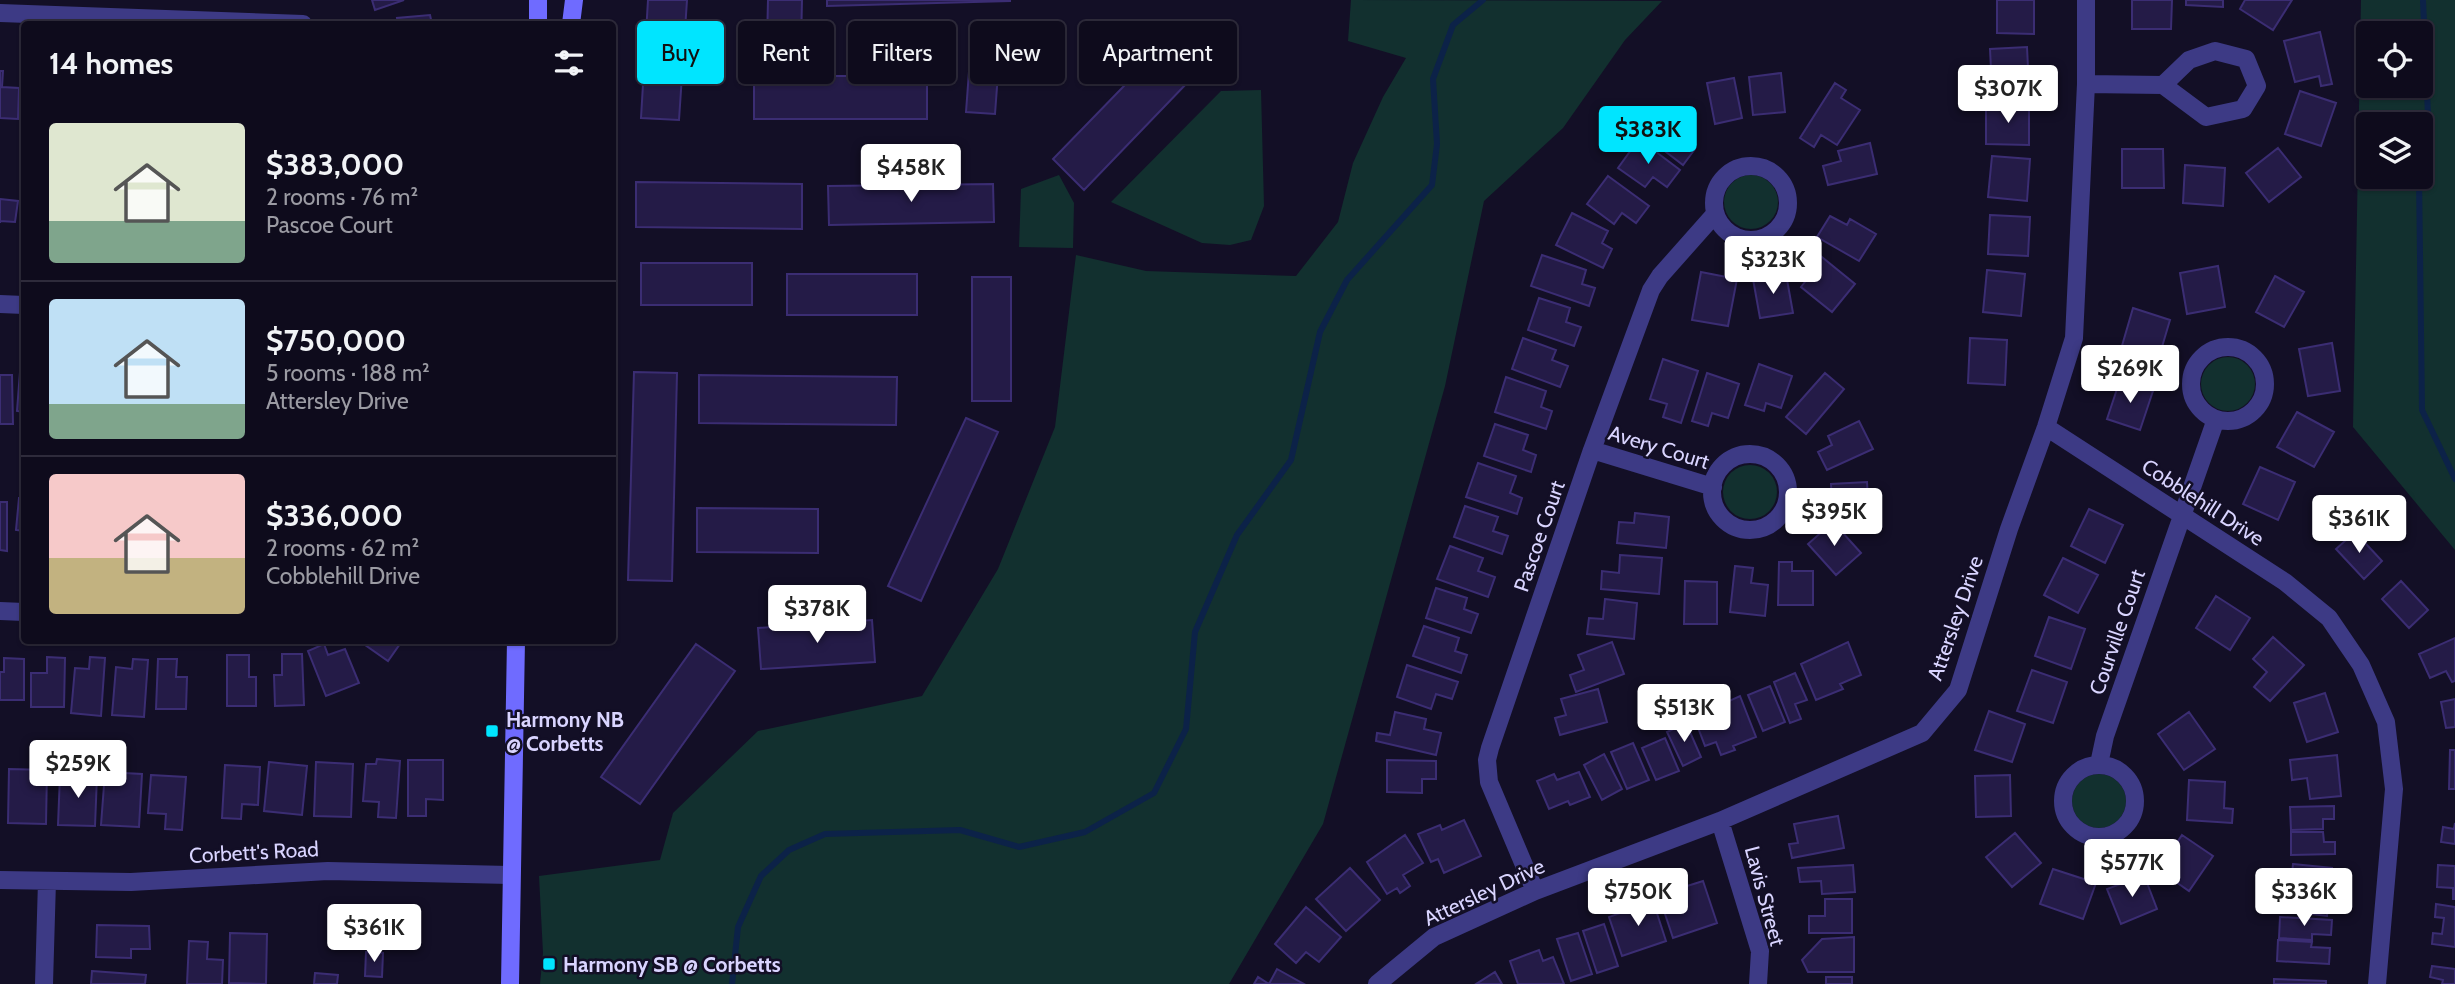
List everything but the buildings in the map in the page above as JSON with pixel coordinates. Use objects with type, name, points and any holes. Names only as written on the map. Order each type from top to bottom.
[{"type":"main road","points":[[538,0],[538,21]]},
{"type":"main road","points":[[571,21],[574,0]]},
{"type":"main road","points":[[510,984],[516,644]]},
{"type":"street","name":"Attersley Drive","points":[[1377,984],[1434,937],[1535,891],[1720,821],[1922,733],[1958,690],[2074,338],[2086,84],[2086,0]]},
{"type":"street","points":[[0,13],[220,21]]},
{"type":"street","points":[[2086,84],[2163,85],[2206,117],[2243,109],[2257,86],[2246,59],[2215,51],[2189,60],[2163,85]]},
{"type":"street","points":[[1742,167],[1766,169],[1784,186],[1788,198],[1784,222],[1776,232],[1753,241],[1741,240],[1729,234],[1720,225],[1715,214],[1713,202],[1716,190],[1731,172],[1742,167]]},
{"type":"street","name":"Pascoe Court","points":[[1535,891],[1489,782],[1487,760],[1592,450],[1651,290],[1660,276],[1715,214]]},
{"type":"street","points":[[0,304],[21,304]]},
{"type":"street","points":[[2230,346],[2242,349],[2253,355],[2261,365],[2266,378],[2266,390],[2253,413],[2242,419],[2216,419],[2197,405],[2192,394],[2193,371],[2199,360],[2208,352],[2230,346]]},
{"type":"street","name":"Courville Court","points":[[2099,764],[2105,736],[2216,419]]},
{"type":"street","name":"Cobblehill Drive","points":[[2046,427],[2285,582],[2329,618],[2361,665],[2386,722],[2394,789],[2377,984]]},
{"type":"street","name":"Avery Court","points":[[1592,450],[1713,487]]},
{"type":"street","name":"Avery Court","points":[[1759,455],[1779,468],[1786,479],[1787,503],[1781,515],[1761,529],[1736,528],[1725,521],[1717,511],[1713,487],[1716,475],[1734,458],[1759,455]]},
{"type":"street","points":[[0,611],[21,612]]},
{"type":"street","points":[[2099,764],[2111,766],[2131,782],[2135,807],[2131,819],[2123,828],[2112,835],[2099,837],[2077,830],[2069,822],[2062,801],[2069,779],[2087,766],[2099,764]]},
{"type":"street","name":"Lavis Street","points":[[1720,821],[1760,951],[1758,984]]},
{"type":"street","name":"Corbett's Road","points":[[0,880],[131,882],[328,871],[511,875]]},
{"type":"street","points":[[44,984],[47,881]]},
{"type":"green space","points":[[1351,0],[1662,1],[1625,40],[1563,128],[1484,201],[1445,386],[1323,824],[1229,984],[540,984],[543,953],[539,876],[660,860],[673,813],[758,731],[922,696],[998,569],[1055,427],[1076,255],[1146,271],[1296,276],[1338,222],[1353,163],[1383,97],[1406,58],[1348,41]]},
{"type":"green space","points":[[2361,0],[2455,0],[2455,550],[2353,427],[2357,189],[2433,189],[2433,112],[2359,112],[2359,98],[2433,98],[2433,21],[2361,21]]},
{"type":"green space","points":[[1261,90],[1264,206],[1251,240],[1230,245],[1202,243],[1111,202],[1221,91]]},
{"type":"green space","points":[[1059,175],[1074,203],[1073,248],[1019,247],[1021,189]]},
{"type":"green space","points":[[1751,175],[1770,183],[1778,202],[1770,221],[1751,229],[1732,221],[1724,202],[1732,183]]},
{"type":"green space","points":[[2228,357],[2247,365],[2255,384],[2247,403],[2228,411],[2209,403],[2201,384],[2209,365]]},
{"type":"green space","points":[[1750,465],[1769,473],[1777,492],[1769,511],[1750,519],[1731,511],[1723,492],[1731,473]]},
{"type":"green space","points":[[2099,774],[2118,782],[2126,801],[2118,820],[2099,828],[2080,820],[2072,801],[2080,782]]},
{"type":"waterway","points":[[732,984],[738,927],[761,876],[789,850],[825,834],[960,830],[1019,847],[1085,832],[1154,793],[1186,729],[1195,632],[1237,535],[1291,460],[1320,332],[1347,280],[1432,185],[1437,144],[1433,79],[1453,25],[1483,0]]},
{"type":"waterway","points":[[2423,0],[2428,112]]},
{"type":"waterway","points":[[2419,189],[2422,410],[2455,479]]},
{"type":"place","name":"Harmony NB @ Corbetts","points":[[492,731]]},
{"type":"place","name":"Harmony SB @ Corbetts","points":[[549,964]]}]
